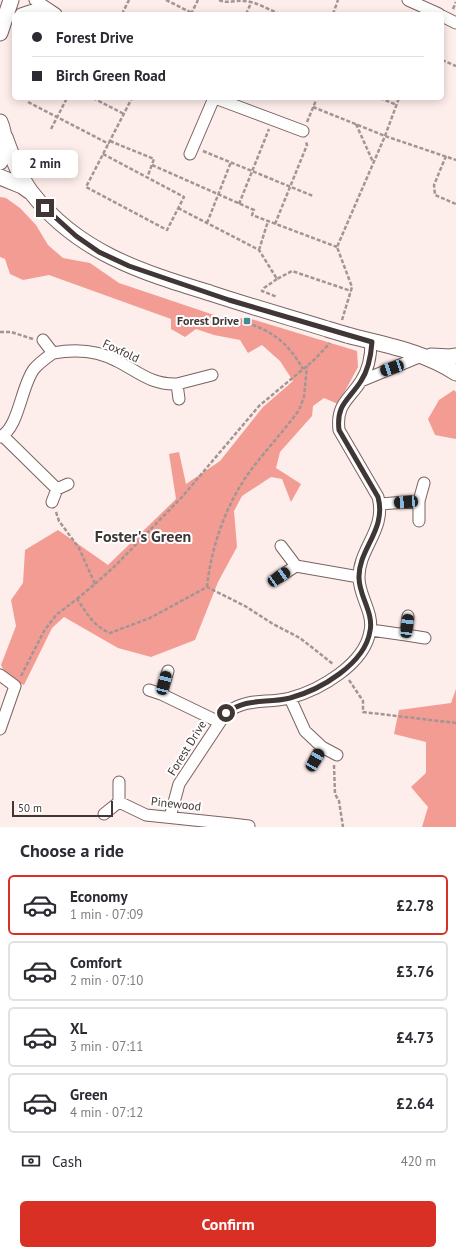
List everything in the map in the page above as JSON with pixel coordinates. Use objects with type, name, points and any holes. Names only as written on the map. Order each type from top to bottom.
[{"type":"street","points":[[6,25],[11,0]]},
{"type":"street","points":[[35,0],[51,11]]},
{"type":"street","points":[[408,0],[435,12]]},
{"type":"street","points":[[444,17],[456,23]]},
{"type":"street","points":[[191,150],[214,100]]},
{"type":"street","points":[[220,100],[303,131]]},
{"type":"street","points":[[0,122],[21,175],[30,191],[59,222],[99,252],[129,266],[169,281],[329,336],[344,327],[372,342],[424,355],[456,356]]},
{"type":"street","points":[[0,162],[4,152],[5,137]]},
{"type":"street","points":[[0,177],[30,191]]},
{"type":"street","points":[[43,340],[53,353],[34,370],[28,380],[14,418],[2,436],[56,488]]},
{"type":"street","points":[[372,342],[369,366],[361,381],[341,407],[338,419],[339,430],[378,497],[380,504],[380,519],[364,557],[359,578],[369,615],[371,630],[425,638]]},
{"type":"street","name":"Foxfold","points":[[53,353],[74,351],[96,353],[117,361],[153,381],[165,384],[177,384],[212,374]]},
{"type":"street","points":[[361,381],[424,355],[441,363],[456,373]]},
{"type":"street","points":[[177,384],[179,399]]},
{"type":"street","points":[[56,488],[68,484]]},
{"type":"street","points":[[419,521],[418,501],[424,484]]},
{"type":"street","points":[[52,502],[56,488]]},
{"type":"street","points":[[380,504],[418,501]]},
{"type":"street","points":[[281,546],[296,566],[359,578]]},
{"type":"street","points":[[279,577],[296,566]]},
{"type":"street","points":[[406,635],[408,616]]},
{"type":"street","name":"Forest Drive","points":[[170,817],[179,784],[226,713],[236,706],[255,701],[290,698],[321,684],[342,671],[359,656],[367,644],[371,630]]},
{"type":"street","points":[[161,694],[168,671]]},
{"type":"street","points":[[0,675],[15,686],[0,729]]},
{"type":"street","points":[[149,690],[161,694],[219,722]]},
{"type":"street","points":[[290,698],[305,731],[322,747],[337,755]]},
{"type":"street","points":[[315,760],[322,747]]},
{"type":"street","points":[[104,814],[119,802],[119,782]]},
{"type":"street","name":"Pinewood","points":[[119,802],[146,815],[232,826],[249,826]]},
{"type":"path","points":[[123,12],[129,0]]},
{"type":"path","points":[[166,0],[188,12]]},
{"type":"path","points":[[193,12],[198,0]]},
{"type":"path","points":[[219,0],[231,3],[243,0],[275,12]]},
{"type":"path","points":[[334,12],[338,0]]},
{"type":"path","points":[[247,12],[251,2]]},
{"type":"path","points":[[444,61],[456,66]]},
{"type":"path","points":[[51,129],[66,100]]},
{"type":"path","points":[[97,100],[124,114]]},
{"type":"path","points":[[103,154],[184,197],[167,230],[86,187],[109,142],[131,100]]},
{"type":"path","points":[[275,224],[306,145],[303,131],[316,100]]},
{"type":"path","points":[[385,100],[397,105]]},
{"type":"path","points":[[344,327],[351,291],[351,282],[337,247],[385,136],[398,100]]},
{"type":"path","points":[[28,102],[109,142],[154,159],[147,178]]},
{"type":"path","points":[[313,107],[385,136],[456,160]]},
{"type":"path","points":[[239,204],[273,120]]},
{"type":"path","points":[[356,124],[373,163]]},
{"type":"path","points":[[191,150],[231,162],[313,196]]},
{"type":"path","points":[[446,156],[434,185],[435,195],[456,204]]},
{"type":"path","points":[[207,223],[231,162]]},
{"type":"path","points":[[152,165],[254,210],[252,215],[337,247]]},
{"type":"path","points":[[178,208],[259,250],[277,279]]},
{"type":"path","points":[[259,250],[268,221]]},
{"type":"path","points":[[277,297],[262,291],[277,279],[292,271],[351,291]]},
{"type":"path","points":[[241,321],[260,327],[279,338],[289,348],[303,369]]},
{"type":"path","points":[[0,332],[11,332],[43,340]]},
{"type":"path","points":[[14,689],[44,631],[56,615],[116,565],[182,497],[259,406],[307,366],[329,336]]},
{"type":"path","points":[[207,588],[209,568],[222,524],[232,499],[248,474],[299,410],[304,397],[307,366]]},
{"type":"path","points":[[52,502],[59,521],[79,548],[95,584]]},
{"type":"path","points":[[77,599],[93,623],[110,633],[150,618],[207,588]]},
{"type":"path","points":[[207,588],[245,606],[273,624],[300,638],[342,671],[363,701],[363,712],[456,723]]},
{"type":"path","points":[[337,755],[334,761],[335,794],[339,801],[343,827]]},
{"type":"shaded area","points":[[0,197],[6,198],[20,208],[36,225],[48,245],[63,258],[90,263],[119,283],[226,319],[248,318],[357,351],[358,367],[338,404],[324,398],[313,406],[312,416],[280,452],[276,468],[301,484],[291,502],[282,479],[271,477],[242,496],[234,511],[237,547],[218,582],[195,640],[151,657],[118,648],[64,617],[52,628],[24,685],[8,679],[1,665],[16,626],[11,600],[23,583],[25,550],[58,530],[108,565],[176,499],[169,454],[179,452],[186,484],[220,461],[263,407],[293,381],[280,361],[262,345],[248,353],[240,340],[214,335],[196,329],[185,337],[171,329],[171,319],[49,275],[23,280],[10,274],[5,259],[0,257]]},
{"type":"shaded area","points":[[454,390],[456,392],[456,439],[435,435],[428,419],[439,400]]},
{"type":"shaded area","points":[[456,689],[456,827],[422,827],[428,807],[411,787],[426,773],[426,742],[394,734],[399,710],[451,703]]},
{"type":"place","name":"Forest Drive","points":[[247,321]]},
{"type":"district","name":"Foster's Green","points":[[143,536]]},
{"type":"route","points":[[45,208],[76,236],[99,252],[129,266],[169,281],[229,300],[372,342],[369,366],[361,381],[341,407],[338,419],[339,430],[378,497],[380,504],[380,519],[364,557],[359,578],[369,615],[371,630],[367,644],[359,656],[349,666],[309,690],[290,698],[245,703],[236,706],[226,713]]}]
